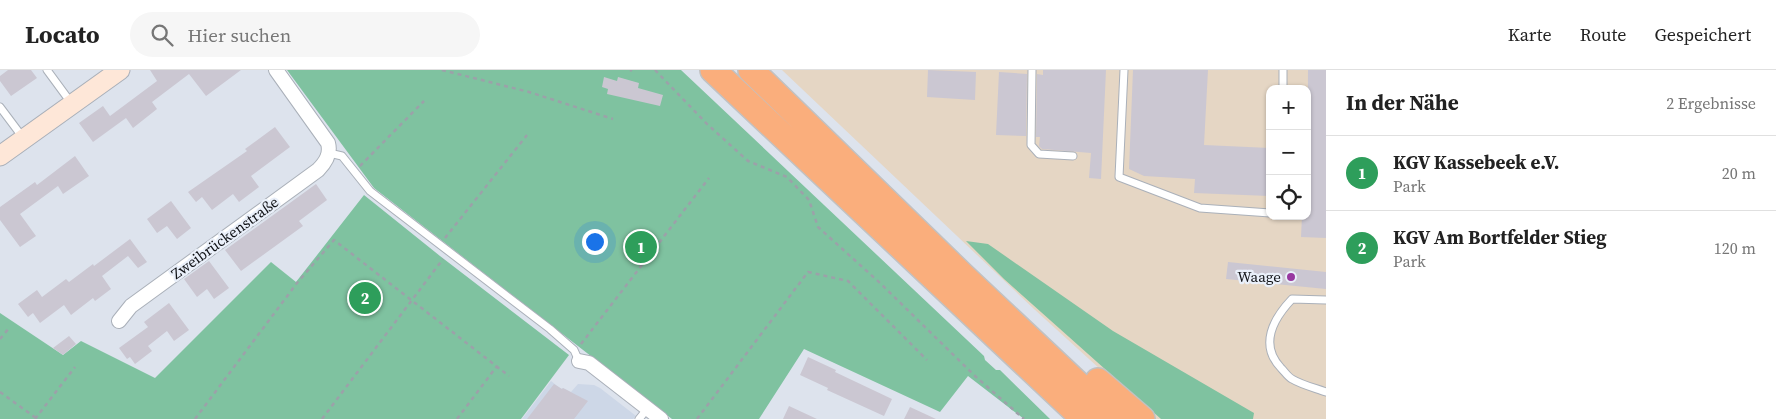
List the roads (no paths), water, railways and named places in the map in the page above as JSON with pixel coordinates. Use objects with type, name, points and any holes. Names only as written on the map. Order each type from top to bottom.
[{"type":"highway","points":[[713,70],[1084,419]]},
{"type":"highway","points":[[751,70],[962,275],[1115,419]]},
{"type":"highway","points":[[929,241],[981,279],[1142,419]]},
{"type":"street","points":[[0,156],[120,70]]},
{"type":"street","points":[[276,70],[325,138],[329,147],[329,154]]},
{"type":"street","name":"Zweibrückenstraße","points":[[119,321],[131,306],[318,170],[329,154]]},
{"type":"street","points":[[577,356],[589,363],[643,414],[661,419]]},
{"type":"lane","points":[[47,70],[73,104]]},
{"type":"lane","points":[[1027,70],[1032,70],[1031,145],[1040,154],[1073,156]]},
{"type":"lane","points":[[1124,70],[1119,177],[1200,208],[1266,213]]},
{"type":"lane","points":[[1283,70],[1283,85]]},
{"type":"lane","points":[[0,107],[24,139]]},
{"type":"lane","points":[[329,154],[342,156],[370,191],[550,329],[577,356]]},
{"type":"lane","points":[[1326,300],[1292,299],[1282,311],[1273,327],[1269,346],[1276,362],[1291,379],[1326,392]]},
{"type":"place","name":"KGV Kassebeek e.V.","points":[[641,247]]},
{"type":"place","name":"Waage","points":[[1291,277]]},
{"type":"place","name":"KGV Am Bortfelder Stieg","points":[[365,298]]}]
